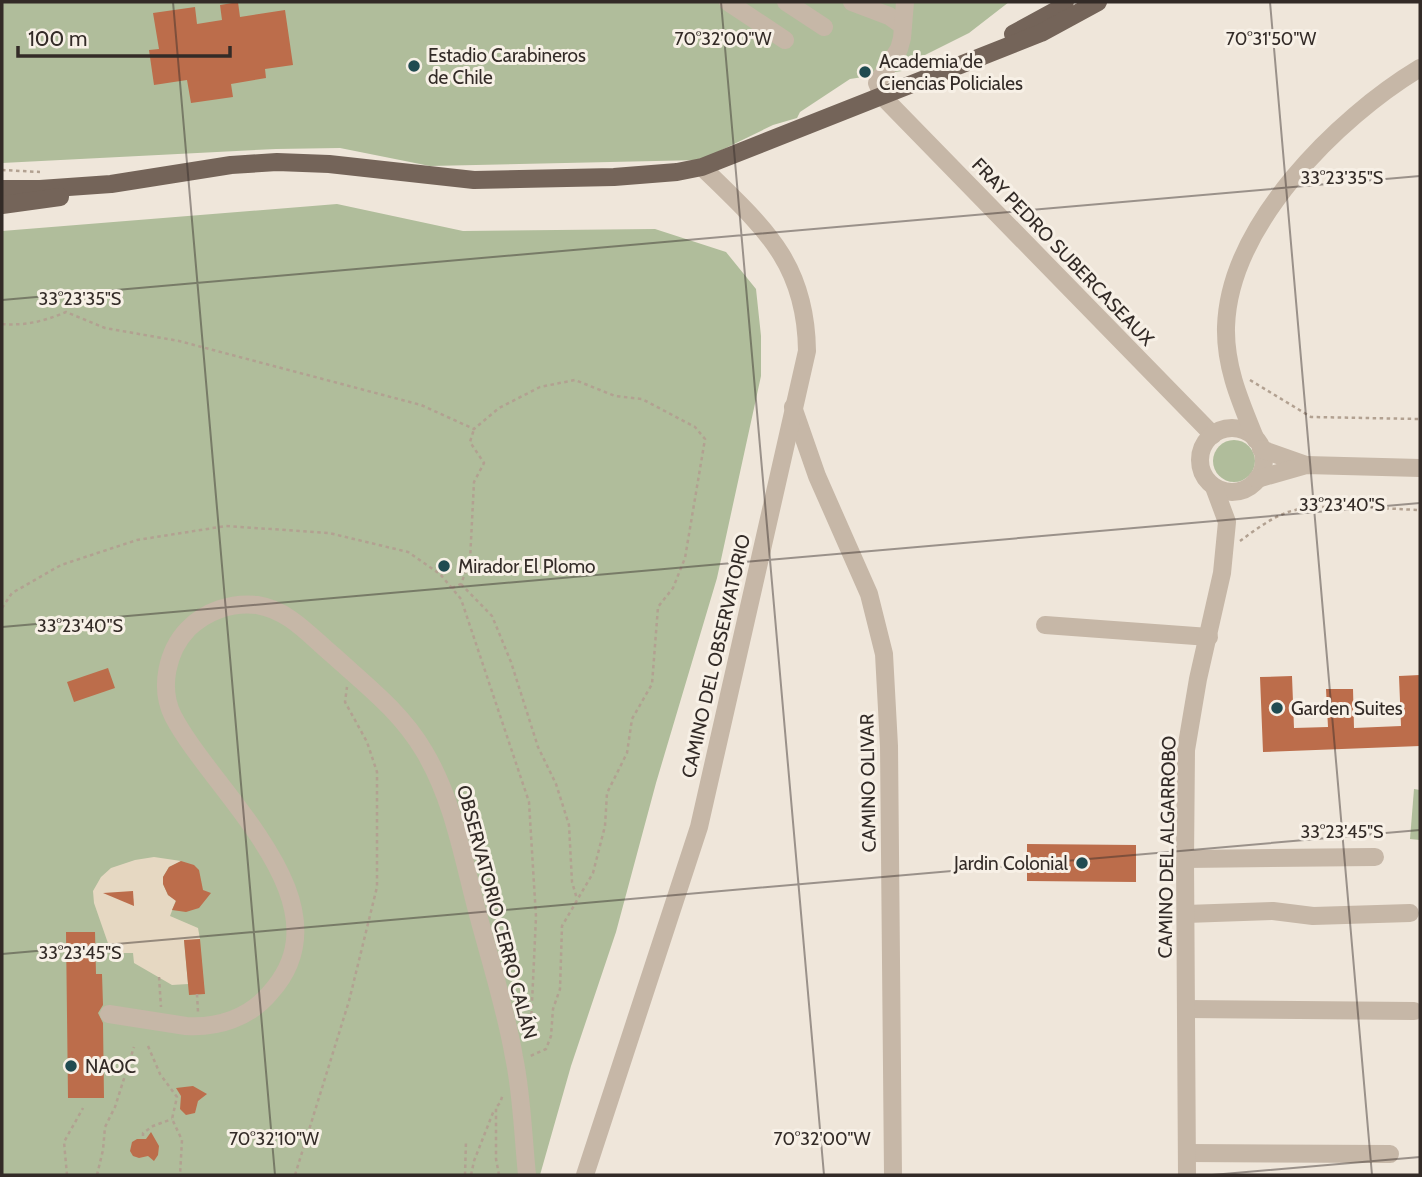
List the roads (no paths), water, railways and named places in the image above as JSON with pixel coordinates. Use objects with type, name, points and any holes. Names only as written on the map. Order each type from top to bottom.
[{"type":"main road","points":[[958,64],[1057,10],[1065,2]]},
{"type":"main road","points":[[2,189],[111,184],[230,165],[277,162],[329,164],[474,180],[626,177],[677,172],[702,167],[883,97],[958,64],[1041,33],[1098,2]]},
{"type":"main road","points":[[2,205],[75,194],[111,184]]},
{"type":"street","points":[[727,2],[785,40]]},
{"type":"street","points":[[786,2],[824,27]]},
{"type":"street","points":[[852,2],[889,16],[903,26]]},
{"type":"street","points":[[883,97],[877,83],[899,49],[905,2]]},
{"type":"street","points":[[1252,484],[1262,470],[1264,459],[1232,379],[1226,327],[1230,299],[1247,246],[1261,221],[1294,178],[1350,120],[1420,68]]},
{"type":"street","name":"FRAY PEDRO SUBERCASEAUX","points":[[883,97],[1219,432]]},
{"type":"street","name":"CAMINO DEL OBSERVATORIO","points":[[585,1175],[699,827],[807,351],[805,315],[795,279],[783,255],[767,232],[702,167]]},
{"type":"street","points":[[1219,432],[1232,379]]},
{"type":"street","name":"CAMINO OLIVAR","points":[[793,407],[822,488],[869,594],[884,654],[889,746],[893,1175]]},
{"type":"street","points":[[1306,465],[1259,444],[1242,430],[1219,432],[1206,442],[1200,461],[1207,480],[1230,492],[1306,465],[1420,468]]},
{"type":"street","name":"CAMINO DEL ALGARROBO","points":[[1227,522],[1252,484]]},
{"type":"street","name":"CAMINO DEL ALGARROBO","points":[[1187,1175],[1186,750],[1224,553],[1227,522],[1214,486]]},
{"type":"street","name":"OBSERVATORIO CERRO CALÁN","points":[[109,1014],[186,1027],[228,1022],[254,1008],[276,987],[284,975],[294,947],[296,932],[289,888],[256,834],[173,715],[166,692],[171,655],[176,644],[192,625],[212,612],[236,605],[261,606],[284,614],[384,700],[411,732],[443,788],[457,830],[514,1057],[527,1175]]},
{"type":"street","points":[[1045,625],[1209,637]]},
{"type":"street","points":[[1185,859],[1375,857]]},
{"type":"street","points":[[1186,914],[1273,911],[1312,916],[1410,913]]},
{"type":"street","points":[[1187,1009],[1414,1011]]},
{"type":"street","points":[[1187,1153],[1390,1153]]},
{"type":"place","name":"Estadio Carabineros de Chile","points":[[414,66]]},
{"type":"place","name":"Academia de Ciencias Policiales","points":[[865,72]]},
{"type":"place","name":"Mirador El Plomo","points":[[444,566]]},
{"type":"place","name":"Garden Suites","points":[[1277,708]]},
{"type":"place","name":"Jardin Colonial","points":[[1082,863]]},
{"type":"place","name":"NAOC","points":[[71,1066]]}]
